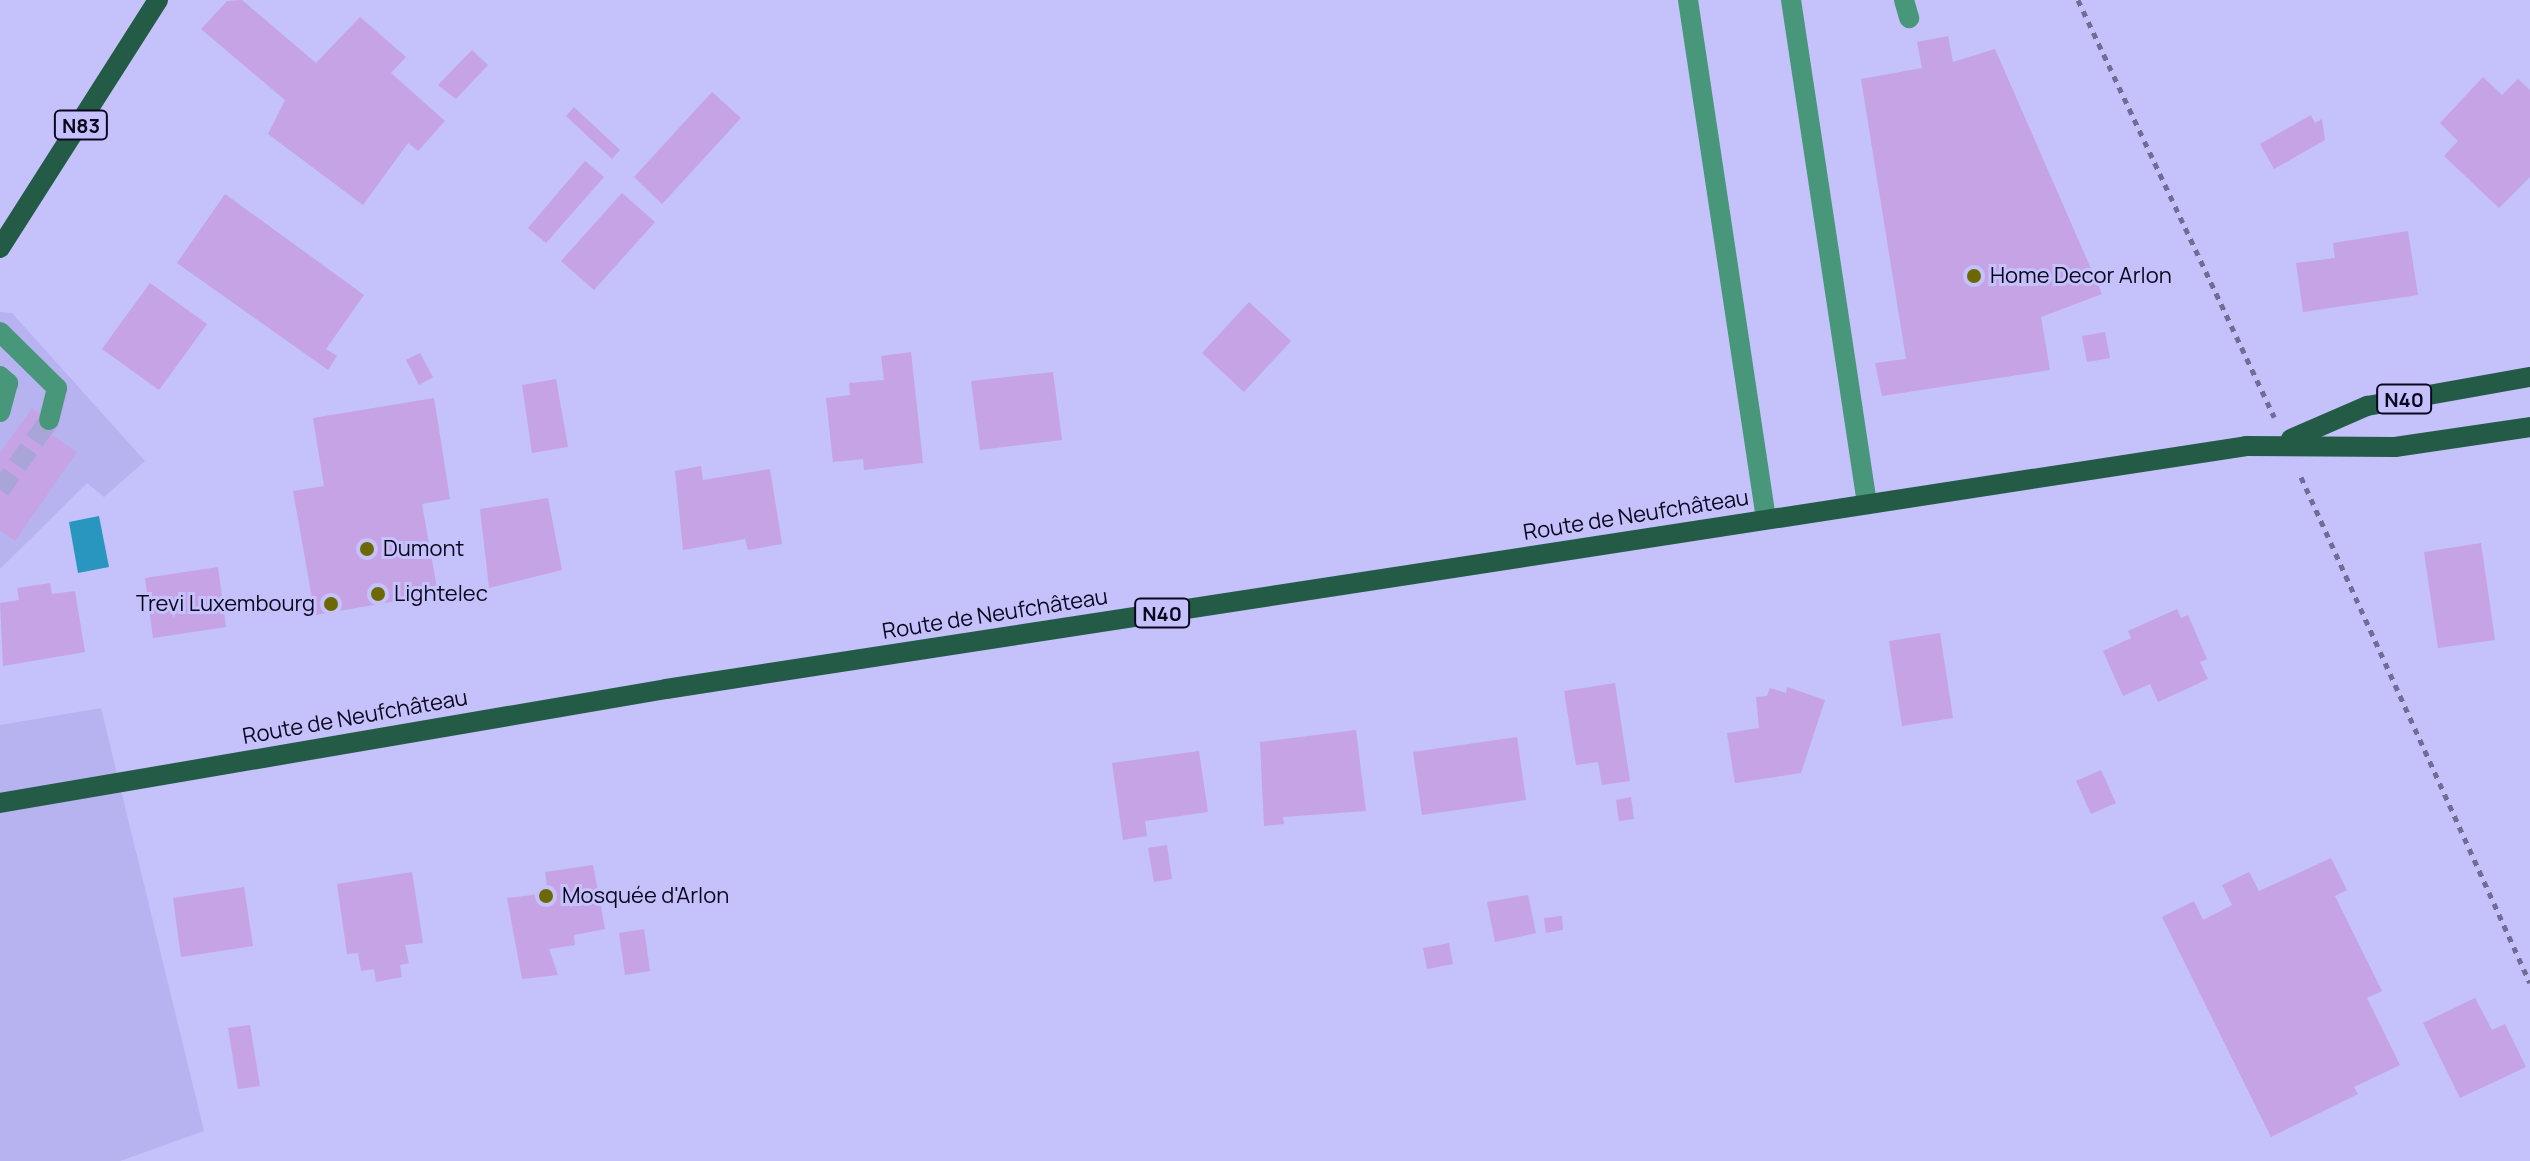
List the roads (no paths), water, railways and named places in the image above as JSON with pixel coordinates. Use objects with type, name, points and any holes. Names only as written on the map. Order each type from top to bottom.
[{"type":"main road","name":"N83","points":[[0,248],[158,0]]},
{"type":"main road","name":"Route de Neufchâteau","points":[[2285,441],[2367,406],[2530,377]]},
{"type":"main road","name":"Route de Neufchâteau","points":[[0,803],[666,689],[2285,441],[2395,447],[2530,427]]},
{"type":"lane","points":[[1688,0],[1766,519]]},
{"type":"lane","points":[[1791,0],[1867,504]]},
{"type":"lane","points":[[0,332],[57,388],[49,420]]},
{"type":"lane","points":[[0,376],[8,383],[7,405],[0,412]]},
{"type":"water","points":[[99,516],[109,567],[78,573],[69,522]]},
{"type":"tunnel","points":[[0,490],[49,420]]},
{"type":"place","name":"Home Decor Arlon","points":[[1974,276]]},
{"type":"place","name":"Dumont","points":[[367,549]]},
{"type":"place","name":"Lightelec","points":[[378,594]]},
{"type":"place","name":"Trevi Luxembourg","points":[[331,604]]},
{"type":"place","name":"Mosquée d'Arlon","points":[[546,896]]}]
